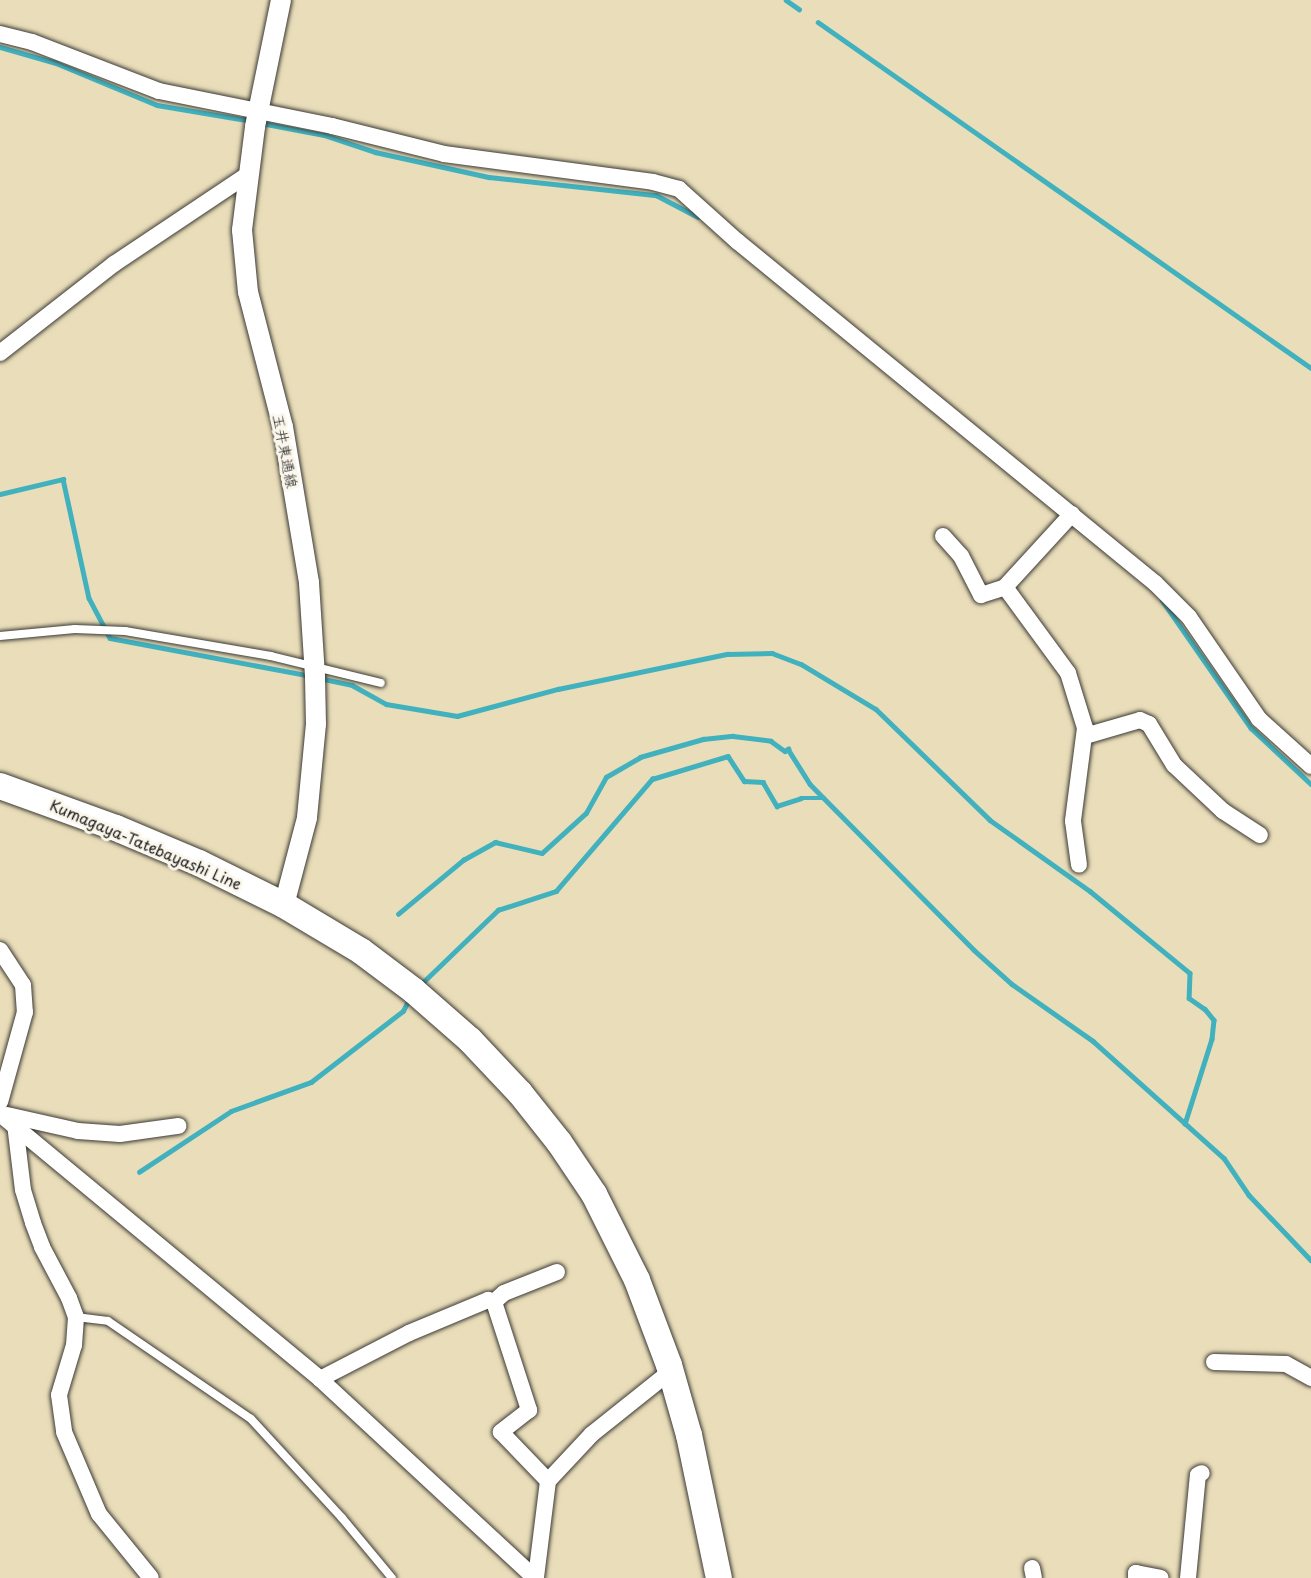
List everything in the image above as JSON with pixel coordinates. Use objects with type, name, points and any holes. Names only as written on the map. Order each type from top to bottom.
[{"type":"main road","name":"Kumagaya-Tatebayashi Line","points":[[0,786],[126,832],[198,863],[284,905],[361,951],[414,991],[470,1040],[520,1094],[559,1142],[594,1194],[637,1280],[671,1371],[689,1435],[719,1578]]},
{"type":"street","name":"玉井東通線","points":[[280,0],[247,175],[242,230],[248,292],[282,428],[309,583],[316,724],[307,818],[284,905]]},
{"type":"street","points":[[0,34],[32,42],[159,91],[257,117],[444,154],[653,182],[679,189],[737,241],[1155,583],[1189,617],[1258,719],[1311,766]]},
{"type":"street","points":[[0,353],[114,264],[247,175]]},
{"type":"street","points":[[944,536],[961,556],[981,595],[1005,586],[1071,514]]},
{"type":"street","points":[[1005,586],[1068,673],[1085,728],[1073,821],[1079,865]]},
{"type":"street","points":[[1085,736],[1140,720],[1149,724],[1174,765],[1223,811],[1260,835]]},
{"type":"street","points":[[0,950],[23,985],[25,1012],[0,1102]]},
{"type":"street","points":[[0,1114],[15,1124],[320,1379],[535,1578]]},
{"type":"street","points":[[0,1114],[78,1131],[120,1134],[178,1126]]},
{"type":"street","points":[[15,1124],[23,1190],[33,1223],[42,1248],[69,1298],[76,1317],[74,1345],[59,1395],[64,1432],[99,1514],[151,1578]]},
{"type":"street","points":[[494,1302],[504,1293],[557,1272]]},
{"type":"street","points":[[320,1379],[409,1333],[488,1300],[494,1302]]},
{"type":"street","points":[[494,1302],[529,1410],[501,1432],[548,1481]]},
{"type":"street","points":[[1214,1362],[1286,1364],[1311,1378]]},
{"type":"street","points":[[535,1578],[548,1481],[592,1434],[671,1371]]},
{"type":"street","points":[[1188,1578],[1198,1475],[1202,1473]]},
{"type":"street","points":[[1136,1578],[1136,1573],[1161,1578]]},
{"type":"lane","points":[[0,636],[75,629],[125,631],[271,656],[381,683]]},
{"type":"lane","points":[[76,1317],[108,1321],[252,1419],[342,1518],[392,1578]]},
{"type":"waterway","points":[[786,0],[799,9]]},
{"type":"waterway","points":[[818,22],[1311,368]]},
{"type":"waterway","points":[[0,47],[56,63],[157,105],[252,121]]},
{"type":"waterway","points":[[261,123],[324,135],[375,152],[489,177],[656,195],[698,217]]},
{"type":"waterway","points":[[0,494],[63,479],[89,598],[110,638],[311,676]]},
{"type":"waterway","points":[[1162,600],[1251,728],[1311,784]]},
{"type":"waterway","points":[[319,678],[352,685],[386,704],[457,716],[558,689],[727,654],[772,653],[801,664],[876,709],[990,820],[1090,891],[1190,973],[1189,998],[1205,1009],[1214,1020],[1212,1039],[1185,1124]]},
{"type":"waterway","points":[[398,914],[463,860],[495,842],[542,853],[586,813],[606,777],[640,757],[703,739],[733,736],[771,741],[785,751],[788,749],[810,784],[974,950],[1012,984],[1093,1041],[1224,1158],[1249,1195],[1311,1260]]},
{"type":"waterway","points":[[419,986],[498,910],[556,891],[652,779],[728,756],[744,781],[763,782],[777,806],[801,798],[824,798]]},
{"type":"waterway","points":[[139,1172],[231,1111],[311,1082],[403,1011],[410,997]]}]
